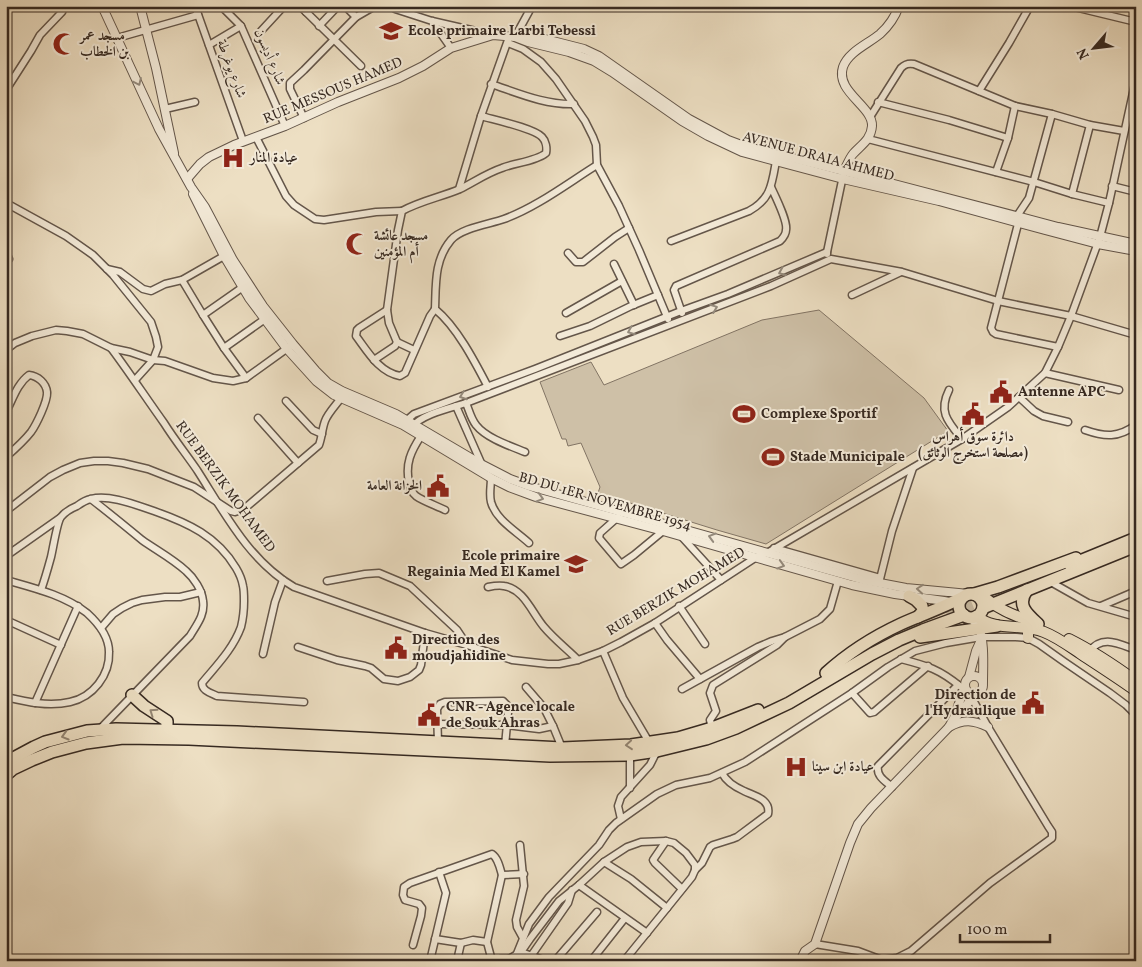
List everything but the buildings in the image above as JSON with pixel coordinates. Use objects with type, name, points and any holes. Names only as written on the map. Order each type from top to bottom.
[{"type":"highway","points":[[6,775],[13,769],[52,752],[86,743],[123,738],[189,739],[550,756],[630,755],[657,751],[706,739],[743,725],[789,703],[872,654],[913,634],[980,618],[1043,577],[1136,538]]},
{"type":"highway","points":[[888,647],[980,618],[1027,590],[1136,546]]},
{"type":"highway","points":[[826,672],[854,650],[878,635],[918,617],[1074,559],[1100,552]]},
{"type":"highway","points":[[1027,590],[1023,599],[1024,608],[1029,616],[1031,630]]},
{"type":"highway","points":[[909,596],[922,606],[923,611],[918,617]]},
{"type":"highway","points":[[966,598],[981,600],[980,618]]},
{"type":"highway","points":[[966,598],[959,608],[997,626]]},
{"type":"highway","points":[[6,762],[45,742],[73,734],[116,728],[562,748],[631,745],[678,738],[712,728],[756,711],[886,639],[918,624],[947,615]]},
{"type":"highway","points":[[132,695],[167,721],[166,731]]},
{"type":"main road","points":[[980,618],[1016,617],[1031,630]]},
{"type":"main road","points":[[997,626],[1031,630],[1111,663],[1136,681]]},
{"type":"main road","points":[[1088,653],[1136,691]]},
{"type":"street","points":[[102,6],[159,129],[191,187],[202,200],[229,252],[252,290],[290,347],[335,387],[385,409],[409,425],[481,464],[529,486],[770,551],[839,574],[966,598]]},
{"type":"street","points":[[140,6],[175,156]]},
{"type":"street","name":"شارع يوغرطة","points":[[195,6],[243,141]]},
{"type":"street","points":[[209,45],[242,26],[221,6]]},
{"type":"street","points":[[261,31],[284,6]]},
{"type":"street","points":[[300,6],[362,66]]},
{"type":"street","points":[[306,12],[312,6]]},
{"type":"street","points":[[319,26],[338,6]]},
{"type":"street","points":[[345,6],[356,17]]},
{"type":"street","points":[[304,118],[290,89],[290,83],[356,17],[374,6]]},
{"type":"street","points":[[390,6],[432,21],[493,35]]},
{"type":"street","points":[[459,189],[492,84],[510,39],[532,6]]},
{"type":"street","points":[[831,259],[826,252],[847,163],[868,138],[872,128],[870,117],[846,86],[842,77],[842,69],[852,54],[879,35],[888,26],[899,6]]},
{"type":"street","points":[[979,91],[1030,6]]},
{"type":"street","points":[[1070,6],[1136,22]]},
{"type":"street","points":[[6,90],[32,51],[40,35],[62,8]]},
{"type":"street","points":[[117,38],[198,15]]},
{"type":"street","points":[[432,21],[451,48]]},
{"type":"street","name":"شارع أديسون","points":[[242,26],[284,126]]},
{"type":"street","name":"AVENUE DRAIA AHMED","points":[[493,35],[569,52],[594,61],[689,119],[728,140],[744,146],[844,175],[1136,251]]},
{"type":"street","name":"RUE MESSOUS HAMED","points":[[187,179],[209,157],[243,141],[304,118],[345,99],[399,78],[423,66],[451,48],[493,35]]},
{"type":"street","points":[[510,39],[541,62],[556,79],[574,104],[593,137],[596,145],[597,165],[629,228],[671,324]]},
{"type":"street","points":[[870,117],[901,68],[909,63],[1015,106],[1090,125],[1124,131]]},
{"type":"street","name":"RUE BERZIK MOHAMED","points":[[111,348],[135,380],[246,543],[260,560],[283,580],[294,587],[425,633],[512,660],[559,664],[578,660],[603,651],[655,623],[756,558],[962,439],[1008,407],[1045,372],[1071,316],[1099,240],[1136,79]]},
{"type":"street","points":[[492,84],[535,99],[560,105],[574,104]]},
{"type":"street","name":"AVENUE DRAIA AHMED","points":[[642,90],[682,121],[742,152],[844,175]]},
{"type":"street","points":[[165,109],[195,102]]},
{"type":"street","points":[[878,102],[949,120],[1008,138]]},
{"type":"street","points":[[996,172],[1008,138],[1015,106]]},
{"type":"street","points":[[1052,114],[1029,198],[1018,220],[991,328],[996,334],[1058,347]]},
{"type":"street","points":[[256,137],[286,196],[294,205],[315,219],[324,220],[376,212],[402,211],[459,189],[500,168],[537,158],[546,153],[545,141],[539,135],[481,116]]},
{"type":"street","points":[[1072,194],[1090,125]]},
{"type":"street","points":[[868,138],[1108,203]]},
{"type":"street","points":[[670,241],[750,212],[762,202],[771,187],[776,161]]},
{"type":"street","points":[[387,310],[359,328],[356,336],[374,360],[386,370],[400,376],[405,373],[414,350],[435,309],[438,266],[452,238],[460,233],[505,219],[533,206],[597,165]]},
{"type":"street","points":[[1112,186],[1136,192]]},
{"type":"street","name":"BD DU 1ER NOVEMBRE 1954","points":[[191,187],[197,204],[224,256],[243,287],[264,319],[290,347],[316,381],[326,390],[341,398],[409,425],[420,436],[489,477],[536,497],[868,589],[909,596],[966,598]]},
{"type":"street","points":[[684,319],[674,287],[780,241],[785,236],[786,226],[771,187]]},
{"type":"street","points":[[6,203],[66,236],[94,255],[108,269],[151,322],[158,347],[153,360],[135,380]]},
{"type":"street","points":[[402,211],[387,310],[389,323],[397,342],[414,350]]},
{"type":"street","points":[[568,253],[576,262],[582,262],[629,228]]},
{"type":"street","name":"AVENUE DRAIA AHMED","points":[[1099,240],[1136,244]]},
{"type":"street","points":[[6,252],[9,259]]},
{"type":"street","points":[[409,425],[414,414],[728,294],[826,252]]},
{"type":"street","points":[[108,269],[120,272],[144,290],[151,291],[165,284],[182,280],[224,256]]},
{"type":"street","points":[[409,425],[771,286],[831,259],[902,272],[998,301],[1071,316],[1136,335]]},
{"type":"street","points":[[614,264],[634,305]]},
{"type":"street","points":[[852,295],[902,272]]},
{"type":"street","points":[[182,280],[224,348],[246,378]]},
{"type":"street","points":[[566,313],[622,281]]},
{"type":"street","points":[[203,315],[243,287]]},
{"type":"street","points":[[560,336],[590,326],[658,296]]},
{"type":"street","points":[[435,309],[445,318],[470,354],[488,387]]},
{"type":"street","points":[[224,348],[264,319]]},
{"type":"street","points":[[6,350],[32,336],[56,330],[67,331],[83,334],[111,348],[153,360],[165,361],[220,380],[233,381],[246,378],[290,347]]},
{"type":"street","points":[[374,360],[395,346],[397,342]]},
{"type":"street","points":[[1045,372],[1119,390]]},
{"type":"street","points":[[6,412],[25,378],[29,375],[40,379],[47,393],[43,407],[32,430],[22,443],[6,457]]},
{"type":"street","points":[[949,390],[944,404],[946,417],[962,439]]},
{"type":"street","points":[[1019,397],[1034,411],[1044,416],[1068,422]]},
{"type":"street","points":[[6,511],[62,470],[80,463],[94,461],[123,462],[148,469],[194,487],[235,512],[244,510],[319,445],[327,417],[341,398]]},
{"type":"street","points":[[286,401],[313,430],[322,434]]},
{"type":"street","points":[[466,403],[480,429],[490,436],[524,452]]},
{"type":"street","points":[[456,406],[481,464],[489,477],[490,494],[495,511],[500,518],[529,543]]},
{"type":"street","points":[[258,418],[298,463]]},
{"type":"street","points":[[1085,430],[1099,435],[1110,436],[1129,430],[1136,425]]},
{"type":"street","points":[[420,436],[413,448],[408,463],[407,475],[410,489],[416,496],[445,510]]},
{"type":"street","points":[[879,581],[892,531],[913,468]]},
{"type":"street","points":[[6,556],[74,507],[91,499],[106,498],[117,500],[140,506],[182,522],[204,533],[219,546],[229,557],[244,586],[244,610],[241,626],[227,653],[202,684],[203,688],[217,696],[304,702]]},
{"type":"street","points":[[91,499],[142,540],[187,572],[201,592],[203,600],[203,613],[190,636],[99,730]]},
{"type":"street","points":[[622,512],[600,533],[599,538],[621,564],[634,556],[663,531]]},
{"type":"street","points":[[41,590],[60,517]]},
{"type":"street","points":[[682,537],[722,580]]},
{"type":"street","points":[[327,581],[372,573],[389,577],[410,586],[457,630],[467,645]]},
{"type":"street","points":[[6,580],[41,590],[78,606],[101,628],[109,651],[108,665],[101,681],[94,689],[72,702],[58,704],[35,703],[6,696]]},
{"type":"street","points":[[263,654],[275,602],[283,580]]},
{"type":"street","points":[[682,689],[736,659],[820,619],[826,614],[832,602],[838,581]]},
{"type":"street","points":[[1049,582],[1088,603],[1136,617]]},
{"type":"street","points":[[488,587],[504,586],[518,593],[543,626],[578,660]]},
{"type":"street","points":[[1101,606],[1136,591]]},
{"type":"street","points":[[101,628],[113,614],[132,603],[165,597],[180,597],[201,592]]},
{"type":"street","points":[[35,703],[78,606]]},
{"type":"street","points":[[679,606],[705,644]]},
{"type":"street","points":[[980,618],[1016,637],[1031,630],[1039,644],[1110,693],[1136,715]]},
{"type":"street","points":[[519,954],[529,924],[549,897],[621,819],[657,794],[676,785],[710,778],[745,762],[901,659],[916,651],[946,643],[980,618]]},
{"type":"street","points":[[892,787],[879,775],[878,766],[962,687],[969,677],[976,651],[980,618]]},
{"type":"street","points":[[803,958],[805,951],[815,944],[858,824],[949,727],[954,718],[982,691],[984,685],[980,618]]},
{"type":"street","points":[[6,620],[61,645]]},
{"type":"street","points":[[655,623],[700,679]]},
{"type":"street","points":[[298,647],[337,660],[371,668],[384,679],[398,680],[410,677],[419,670],[425,633]]},
{"type":"street","points":[[712,728],[710,720],[716,710],[710,693],[711,687],[777,645],[785,637]]},
{"type":"street","points":[[1088,653],[1097,643],[1106,641],[1136,650]]},
{"type":"street","points":[[603,651],[622,698],[648,742]]},
{"type":"street","points":[[736,659],[741,667]]},
{"type":"street","points":[[815,944],[858,952],[882,960],[897,958],[911,951],[990,883],[1052,838],[1052,832],[988,727],[974,697],[945,674],[928,666],[901,659]]},
{"type":"street","points":[[852,693],[866,710],[870,713],[874,712],[928,666]]},
{"type":"street","points":[[969,677],[975,676],[983,682]]},
{"type":"street","points":[[526,687],[544,708],[562,748]]},
{"type":"street","points":[[954,718],[962,687]]},
{"type":"street","points":[[438,743],[437,709],[442,702],[497,701],[505,702],[507,705],[505,746]]},
{"type":"street","points":[[949,727],[964,721],[980,723],[988,727]]},
{"type":"street","points":[[437,724],[507,725],[529,729],[553,726]]},
{"type":"street","points":[[621,819],[618,806],[619,801],[650,765],[657,751]]},
{"type":"street","points":[[630,755],[630,788]]},
{"type":"street","points":[[624,961],[702,863],[710,848],[713,845],[737,836],[769,812],[764,801],[759,797],[744,792],[726,780],[722,773]]},
{"type":"street","points":[[413,945],[422,908],[419,904],[405,900],[403,897],[403,890],[407,884],[492,854],[496,857],[502,875],[488,942],[488,950],[494,961],[501,959],[509,960],[519,954],[559,901],[604,862],[627,847],[641,842],[666,841],[674,843],[686,853],[695,870]]},
{"type":"street","points":[[666,841],[653,860],[682,889]]},
{"type":"street","points":[[520,845],[524,886],[516,920],[517,927],[523,938]]},
{"type":"street","points":[[604,862],[631,879],[667,908]]},
{"type":"street","points":[[430,961],[446,893],[439,872]]},
{"type":"street","points":[[502,875],[524,874]]},
{"type":"street","points":[[579,885],[647,933]]},
{"type":"street","points":[[531,956],[568,903],[572,890]]},
{"type":"street","points":[[555,961],[597,912]]},
{"type":"street","points":[[590,961],[625,918]]},
{"type":"street","points":[[435,939],[461,943],[472,940],[488,942]]},
{"type":"street","points":[[457,961],[461,943]]},
{"type":"street","points":[[519,954],[546,961]]},
{"type":"shaded area","name":"Complexe Sportif","points":[[819,310],[924,398],[948,431],[766,544],[598,493],[600,487],[581,443],[568,446],[566,439],[562,439],[540,382],[591,362],[604,385],[762,320]]},
{"type":"tunnel","points":[[947,615],[994,596]]},
{"type":"place","name":"Ecole primaire Larbi Tebessi","points":[[391,31]]},
{"type":"place","name":"مسجد عمر بن الخطاب","points":[[64,44]]},
{"type":"place","name":"عيادة المنار","points":[[233,158]]},
{"type":"place","name":"مسجد عائشة أم المؤمنين","points":[[357,244]]},
{"type":"place","name":"Antenne APC","points":[[1001,392]]},
{"type":"place","name":"Complexe Sportif","points":[[744,414]]},
{"type":"place","name":"دائرة سوق أهراس (مصلحة استخرج الوثائق)","points":[[973,414]]},
{"type":"place","name":"Stade Municipale","points":[[773,457]]},
{"type":"place","name":"الخزانة العامة","points":[[438,486]]},
{"type":"place","name":"Ecole primaire Regainia Med El Kamel","points":[[576,564]]},
{"type":"place","name":"Direction des moudjahidine","points":[[396,648]]},
{"type":"place","name":"Direction de l'Hydraulique","points":[[1033,703]]},
{"type":"place","name":"CNR - Agence locale de Souk Ahras","points":[[429,715]]},
{"type":"place","name":"عيادة ابن سينا","points":[[796,767]]}]
